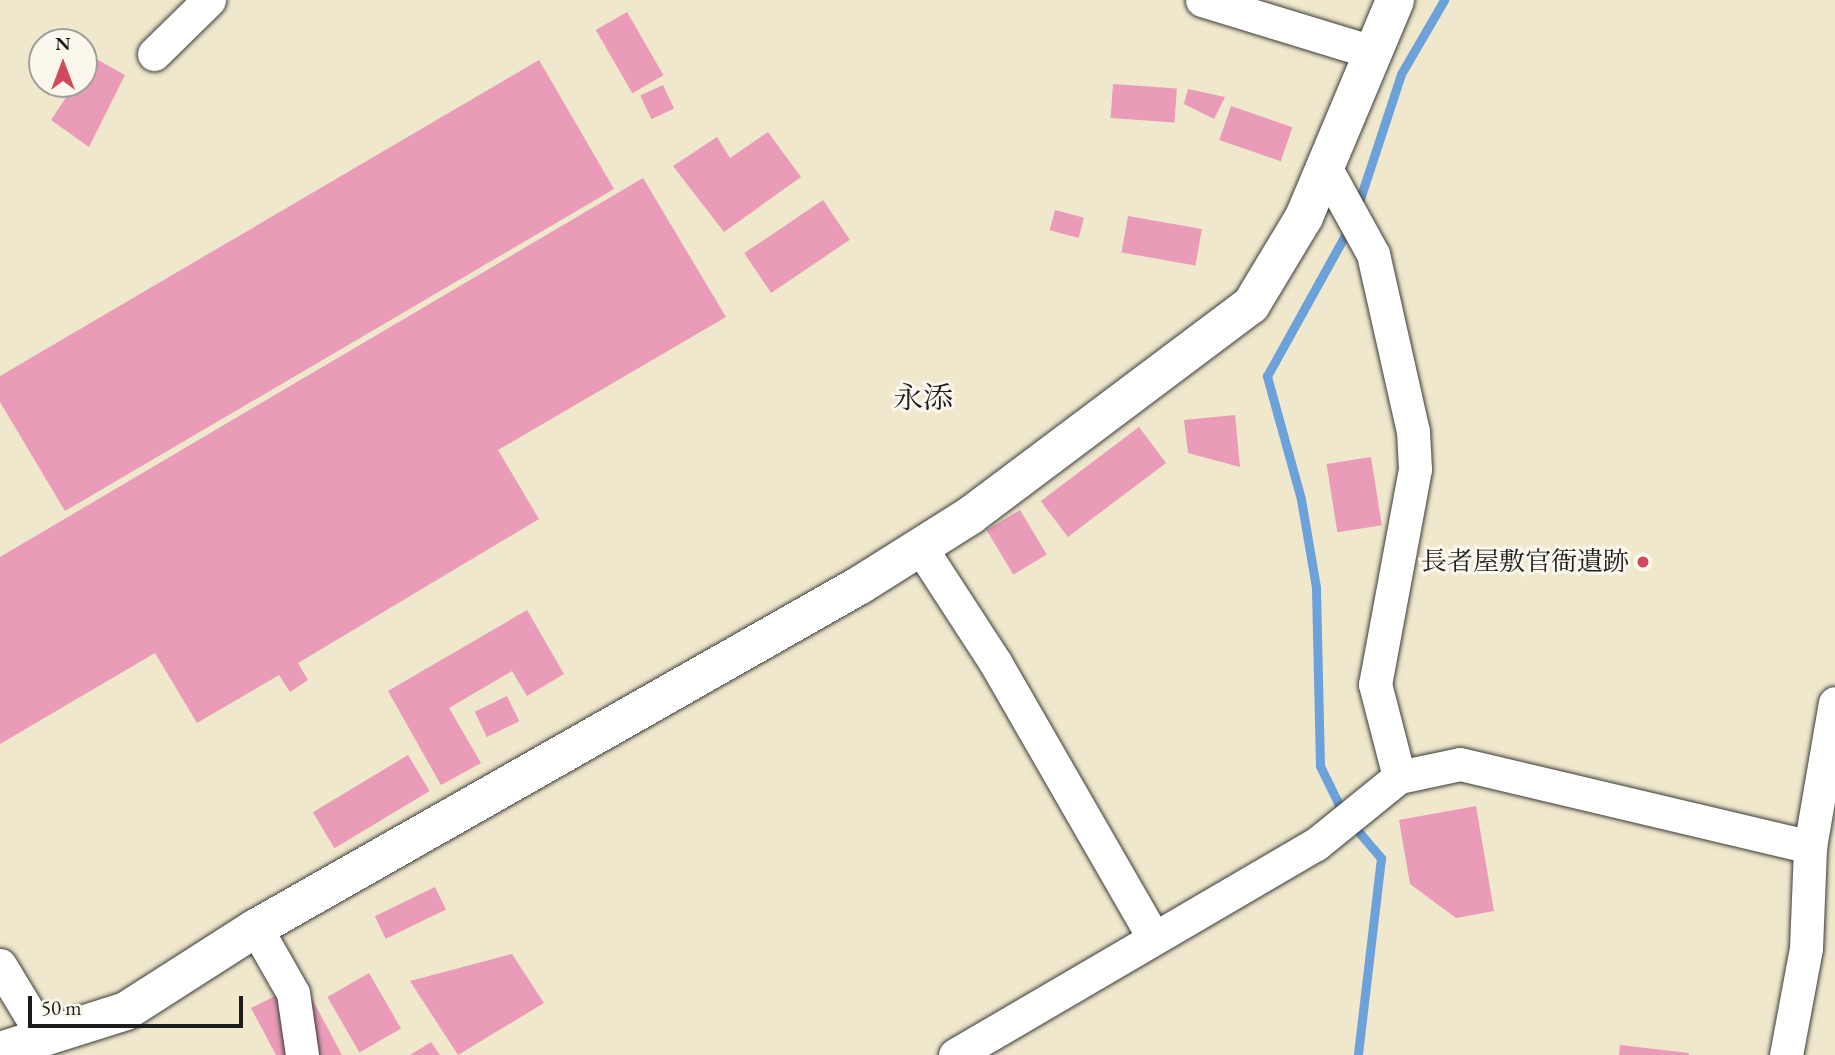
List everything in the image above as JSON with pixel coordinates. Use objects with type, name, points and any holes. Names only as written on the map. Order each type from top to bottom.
[{"type":"street","points":[[154,54],[209,0]]},
{"type":"street","points":[[1202,0],[1372,52]]},
{"type":"street","points":[[0,1051],[126,1011],[256,928],[420,840],[971,515],[1251,305],[1287,250],[1395,0]]},
{"type":"street","points":[[1325,167],[1373,254],[1413,431],[1415,470],[1375,684],[1399,776]]},
{"type":"street","points":[[919,545],[995,662],[1154,938]]},
{"type":"street","points":[[1786,1055],[1806,948],[1810,848],[1835,703]]},
{"type":"street","points":[[955,1055],[1315,845],[1399,776],[1460,764],[1810,848]]},
{"type":"street","points":[[256,928],[293,993],[302,1055]]},
{"type":"street","points":[[0,965],[44,1038]]},
{"type":"building","points":[[627,12],[664,75],[632,93],[596,30]]},
{"type":"building","points":[[98,60],[125,75],[89,147],[51,120],[66,98],[98,98]]},
{"type":"building","points":[[539,60],[614,189],[65,511],[0,402],[0,376]]},
{"type":"building","points":[[1113,84],[1177,88],[1174,122],[1111,118]]},
{"type":"building","points":[[663,85],[674,109],[651,119],[640,96]]},
{"type":"building","points":[[1188,89],[1225,97],[1214,119],[1184,104]]},
{"type":"building","points":[[1231,106],[1292,127],[1281,161],[1219,140]]},
{"type":"building","points":[[768,132],[801,177],[724,232],[673,166],[717,137],[730,158]]},
{"type":"building","points":[[643,178],[726,317],[498,450],[539,519],[298,663],[308,680],[290,692],[279,675],[197,723],[155,653],[0,744],[0,557]]},
{"type":"building","points":[[823,200],[850,240],[771,293],[744,253]]},
{"type":"building","points":[[1055,210],[1084,218],[1079,238],[1050,230]]},
{"type":"building","points":[[1128,216],[1202,229],[1195,265],[1122,252]]},
{"type":"building","points":[[1235,415],[1240,467],[1188,453],[1184,420]]},
{"type":"building","points":[[1139,427],[1166,463],[1068,537],[1041,501]]},
{"type":"building","points":[[1371,457],[1382,525],[1337,532],[1327,464]]},
{"type":"building","points":[[1020,510],[1047,555],[1013,575],[987,530]]},
{"type":"building","points":[[527,610],[564,674],[527,696],[512,671],[449,708],[481,763],[441,785],[388,691]]},
{"type":"building","points":[[507,696],[519,721],[487,737],[475,712]]},
{"type":"building","points":[[408,755],[430,791],[334,848],[313,812]]},
{"type":"building","points":[[1476,806],[1494,911],[1456,918],[1410,884],[1399,820]]},
{"type":"building","points":[[435,887],[446,909],[386,939],[375,916]]},
{"type":"building","points":[[512,954],[544,1003],[458,1055],[410,981]]},
{"type":"building","points":[[369,973],[401,1028],[359,1052],[327,997]]},
{"type":"building","points":[[303,982],[342,1055],[276,1055],[251,1008]]},
{"type":"building","points":[[431,1042],[440,1055],[410,1055]]},
{"type":"building","points":[[1620,1045],[1689,1053],[1689,1055],[1619,1055]]},
{"type":"waterway","points":[[1357,208],[1401,74],[1444,0]]},
{"type":"waterway","points":[[1343,813],[1320,766],[1316,587],[1301,499],[1267,376],[1349,228]]},
{"type":"waterway","points":[[1352,824],[1381,858],[1358,1055]]},
{"type":"place","name":"長者屋敷官衙遺跡","points":[[1643,562]]},
{"type":"district","name":"永添","points":[[923,398]]}]
